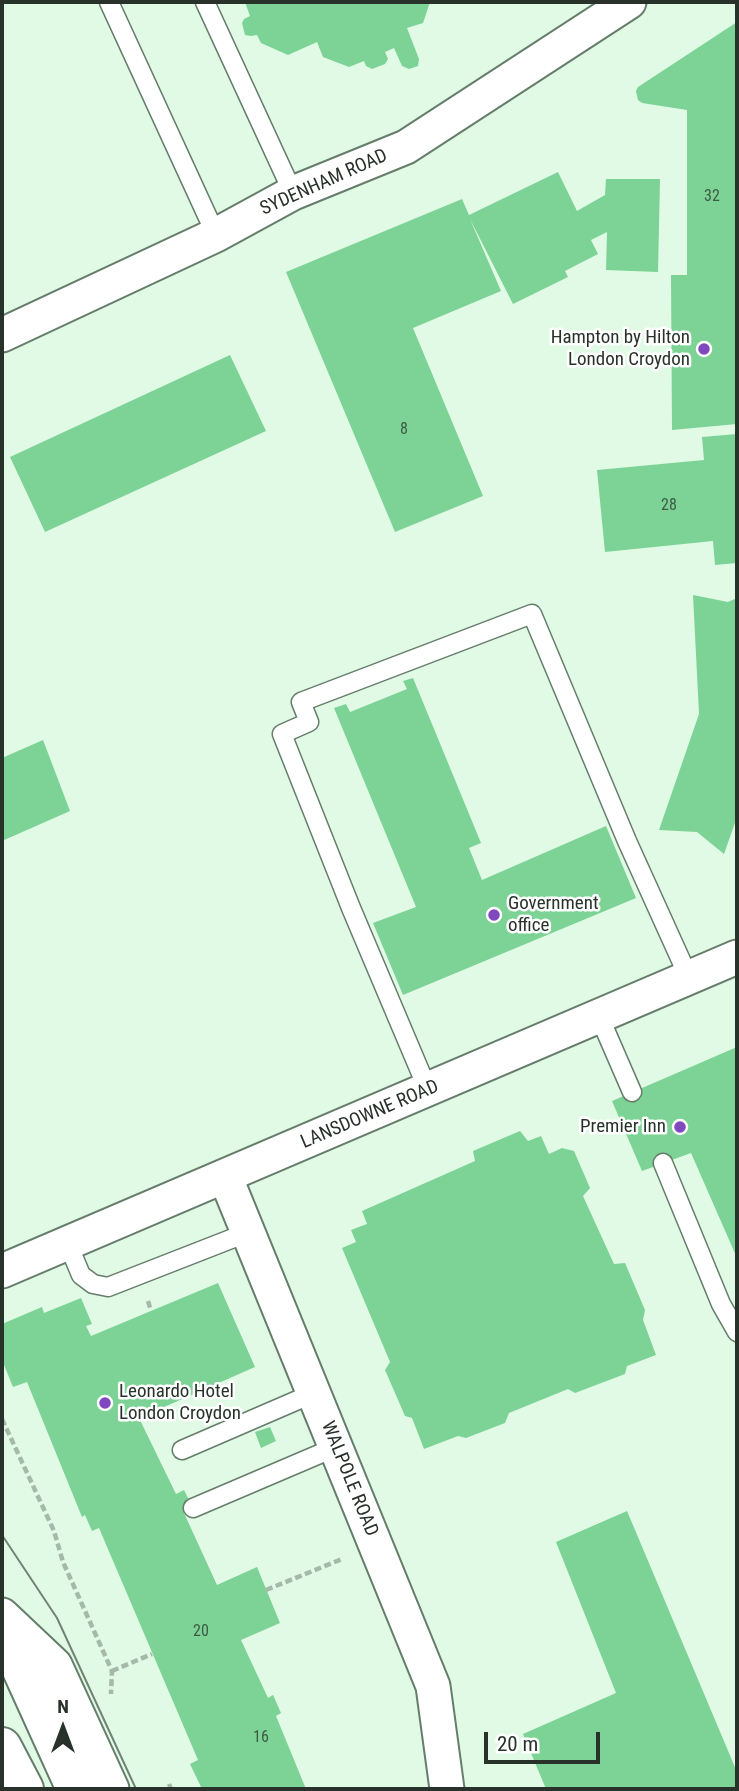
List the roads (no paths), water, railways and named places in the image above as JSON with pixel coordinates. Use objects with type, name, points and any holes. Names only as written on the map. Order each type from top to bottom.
[{"type":"main road","points":[[2,1626],[76,1789]]},
{"type":"main road","points":[[2,1746],[24,1789]]},
{"type":"street","name":"SYDENHAM ROAD","points":[[2,335],[216,235],[293,194],[406,147],[629,2]]},
{"type":"street","name":"LANSDOWNE ROAD","points":[[2,1271],[737,957]]},
{"type":"street","name":"WALPOLE ROAD","points":[[225,1176],[433,1686],[447,1789]]},
{"type":"street","points":[[2,1615],[55,1665],[112,1789]]},
{"type":"lane","points":[[109,2],[216,235]]},
{"type":"lane","points":[[205,2],[293,194]]},
{"type":"lane","points":[[428,1090],[282,734],[309,722],[301,702],[532,614],[627,841],[689,978]]},
{"type":"lane","points":[[599,1016],[632,1092]]},
{"type":"lane","points":[[663,1163],[721,1304],[737,1332]]},
{"type":"lane","points":[[68,1244],[81,1275],[93,1284],[108,1287],[249,1231]]},
{"type":"lane","points":[[182,1450],[314,1393]]},
{"type":"lane","points":[[193,1508],[336,1447]]},
{"type":"tram line","points":[[2,1535],[57,1618],[136,1789]]},
{"type":"place","name":"Hampton by Hilton London Croydon","points":[[704,349]]},
{"type":"place","name":"Government office","points":[[494,915]]},
{"type":"place","name":"Premier Inn","points":[[680,1127]]},
{"type":"place","name":"Leonardo Hotel London Croydon","points":[[105,1403]]}]
